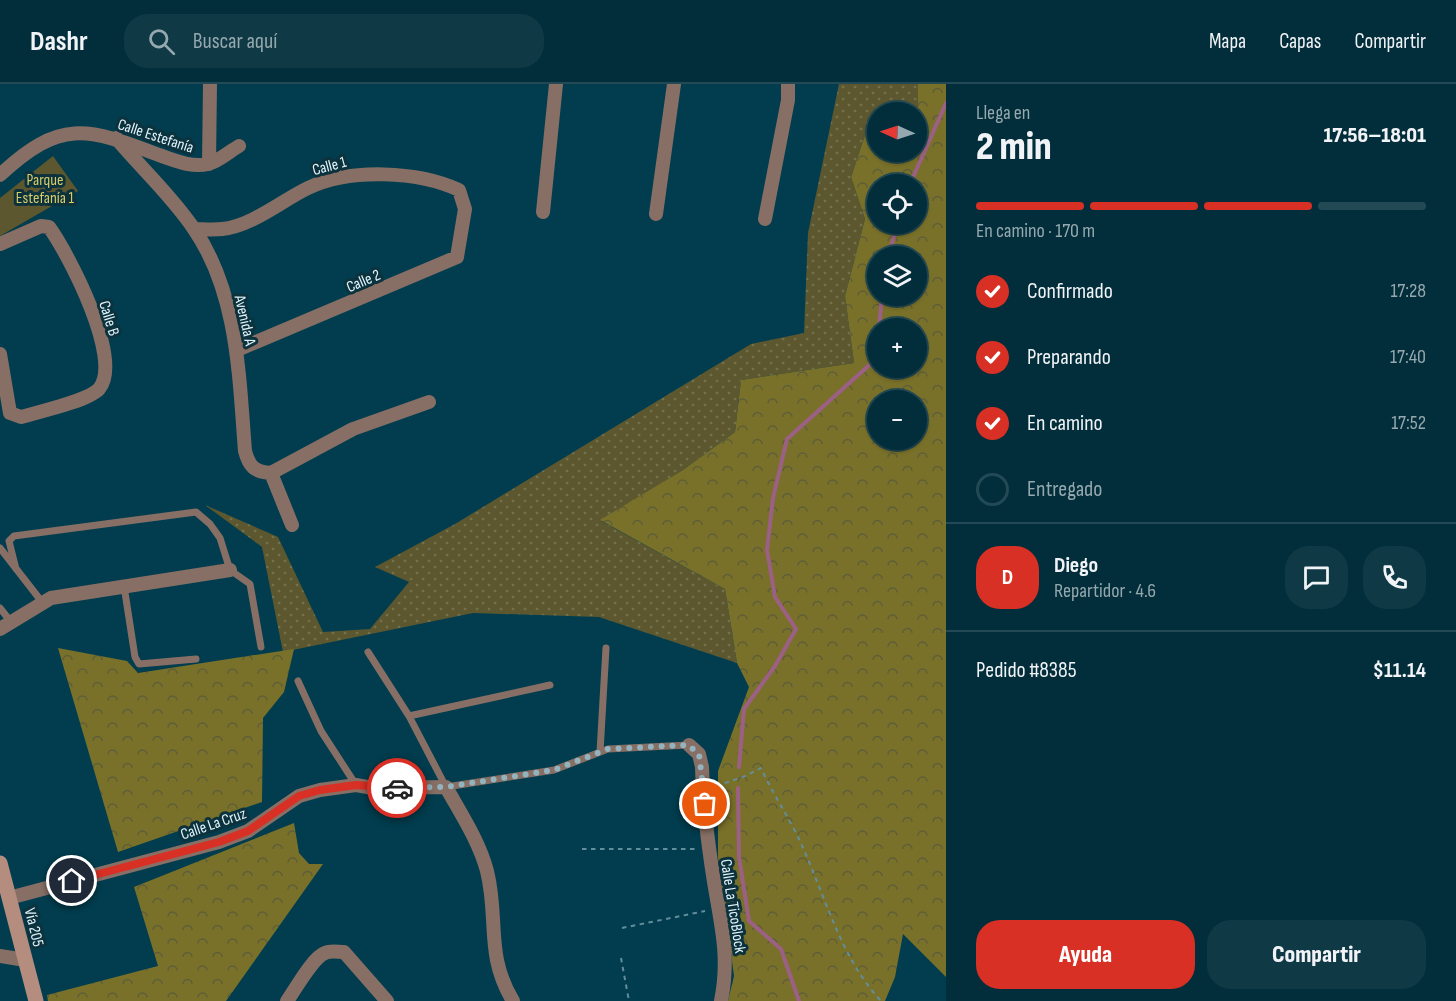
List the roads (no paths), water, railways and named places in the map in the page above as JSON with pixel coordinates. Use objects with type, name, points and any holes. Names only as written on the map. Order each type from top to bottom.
[{"type":"main road","name":"Vía 205","points":[[0,863],[36,1001]]},
{"type":"street","points":[[209,164],[210,84]]},
{"type":"street","points":[[543,212],[556,84]]},
{"type":"street","points":[[656,214],[674,84]]},
{"type":"street","points":[[765,219],[788,100],[788,84]]},
{"type":"street","name":"Calle Estefanía","points":[[0,176],[26,151],[56,135],[74,134],[116,138],[178,162],[193,165],[209,164],[239,146]]},
{"type":"street","name":"Avenida A","points":[[116,138],[194,229],[218,276],[237,350],[248,464],[259,472],[271,473]]},
{"type":"street","name":"Calle 1","points":[[194,229],[223,229],[239,225],[310,187],[340,176],[377,174],[444,183],[459,190],[465,209]]},
{"type":"street","name":"Calle 2","points":[[237,350],[457,258],[465,209]]},
{"type":"street","name":"Calle B","points":[[0,244],[41,226],[48,227],[96,315],[104,375],[97,392],[21,417],[14,416],[10,413],[0,354]]},
{"type":"street","points":[[292,525],[271,473],[352,429],[429,402]]},
{"type":"street","points":[[6,626],[42,602],[68,594],[230,570]]},
{"type":"street","name":"Calle La TicoBlock","points":[[688,745],[699,754],[709,849],[726,950],[726,976],[721,1001]]},
{"type":"street","name":"Calle La Cruz","points":[[9,898],[219,842],[248,831],[299,796],[320,790],[356,785],[374,788],[446,787]]},
{"type":"street","points":[[446,787],[479,847],[487,872],[494,958],[501,982],[513,1001]]},
{"type":"street","points":[[287,1001],[316,959],[324,953],[344,952],[387,1001]]},
{"type":"street","points":[[0,956],[25,960]]},
{"type":"lane","points":[[16,569],[9,548],[11,537],[196,512],[210,524],[220,538],[230,570],[250,584],[261,647]]},
{"type":"lane","points":[[0,549],[42,602]]},
{"type":"lane","points":[[124,586],[138,664],[196,659]]},
{"type":"lane","points":[[0,608],[6,626]]},
{"type":"lane","points":[[600,752],[606,648]]},
{"type":"lane","points":[[368,652],[409,716],[446,787]]},
{"type":"lane","points":[[298,681],[321,731],[356,785]]},
{"type":"lane","points":[[409,716],[550,685]]},
{"type":"lane","name":"Calle La TicoBlock","points":[[446,787],[554,770],[608,749],[688,745]]},
{"type":"waterway","points":[[914,174],[946,103]]},
{"type":"waterway","points":[[891,246],[895,234]]},
{"type":"waterway","points":[[880,318],[881,306]]},
{"type":"waterway","points":[[739,767],[744,709],[775,666],[796,629],[775,597],[767,550],[773,498],[787,439],[867,367]]},
{"type":"waterway","points":[[738,788],[739,857],[749,921],[781,949],[799,1001]]},
{"type":"park label","name":"Parque Estefanía 1","points":[[45,188]]}]
